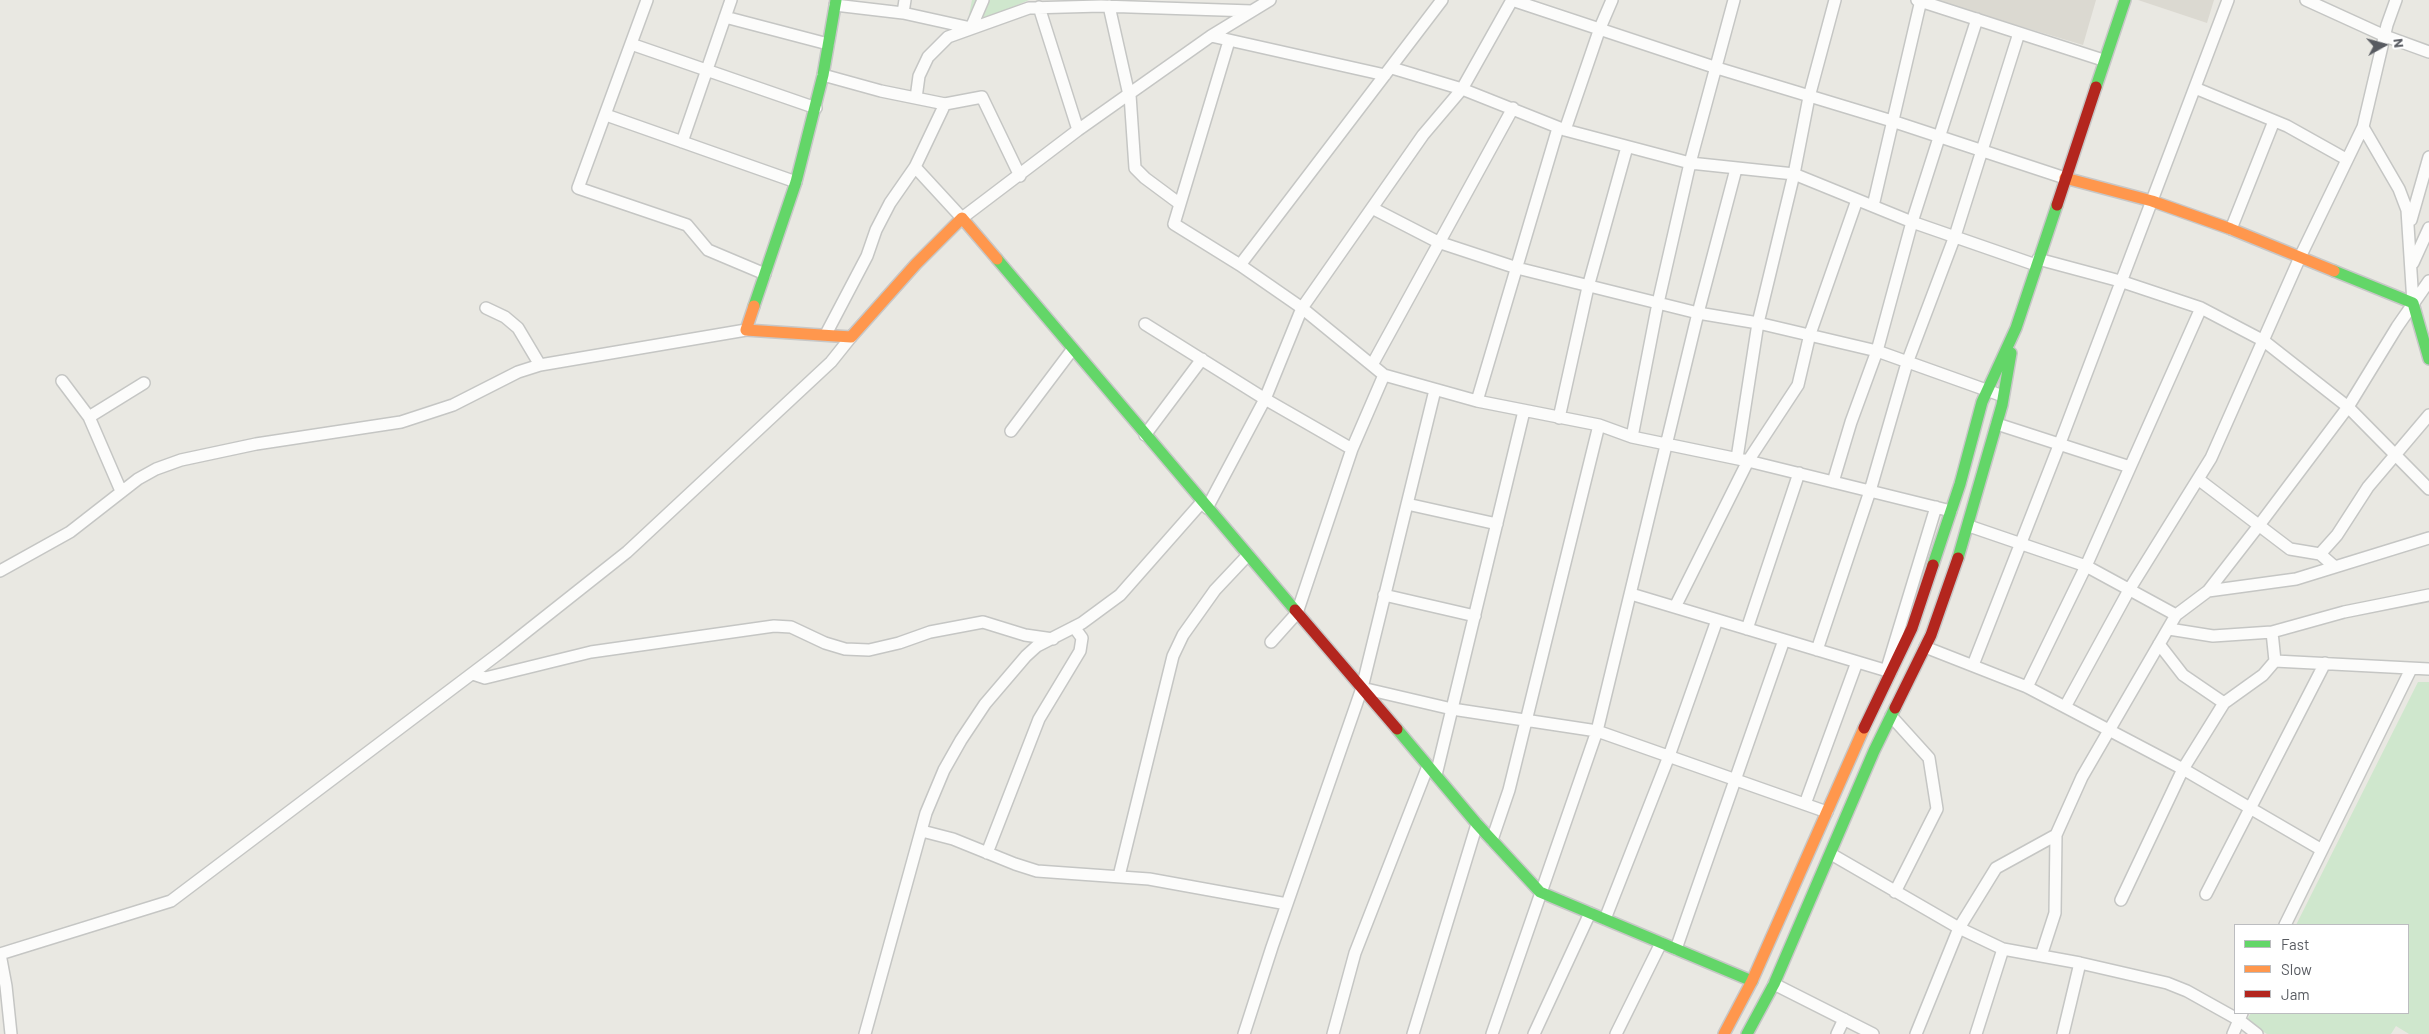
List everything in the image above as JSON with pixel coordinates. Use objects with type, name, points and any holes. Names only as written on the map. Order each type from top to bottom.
[{"type":"main road","points":[[1724,1034],[1752,980],[1889,671],[1912,628],[1952,511],[1988,391],[2016,328],[2103,60],[2125,0]]},
{"type":"main road","points":[[835,2],[824,75],[796,182],[746,330],[851,337],[916,264],[962,218],[1072,350],[1477,824],[1540,892],[1752,980]]},
{"type":"main road","points":[[2065,178],[2152,201],[2231,229],[2413,303],[2429,358]]},
{"type":"main road","points":[[1747,1034],[1774,984],[1866,768],[1925,647],[1952,578],[1969,526],[1997,424],[2016,328]]},
{"type":"main road","points":[[1804,865],[1823,872]]},
{"type":"street","points":[[647,0],[578,188],[687,225],[708,250],[765,274]]},
{"type":"street","points":[[682,142],[731,0]]},
{"type":"street","points":[[903,13],[905,0]]},
{"type":"street","points":[[970,28],[983,0]]},
{"type":"street","points":[[915,166],[962,218],[1020,176],[1078,130],[1211,36],[1270,0]]},
{"type":"street","points":[[1240,265],[1442,0]]},
{"type":"street","points":[[865,1034],[926,813],[944,770],[980,711],[1026,656],[1038,646],[1074,627],[1120,595],[1205,505],[1265,399],[1302,308],[1423,135],[1462,89],[1512,0],[1717,68],[1892,121],[1981,152],[2065,178]]},
{"type":"street","points":[[1477,401],[1561,129],[1612,0]]},
{"type":"street","points":[[1632,437],[1658,303],[1690,163],[1734,0]]},
{"type":"street","points":[[1742,460],[1758,323],[1794,174],[1809,97],[1835,0]]},
{"type":"street","points":[[1873,206],[1919,0],[2103,60]]},
{"type":"street","points":[[1973,665],[2060,444],[2120,281],[2228,0]]},
{"type":"street","points":[[2306,0],[2385,36],[2429,52]]},
{"type":"street","points":[[2065,707],[2129,590],[2211,458],[2301,256],[2346,159],[2363,128],[2385,36],[2396,0]]},
{"type":"street","points":[[835,2],[903,13],[970,28]]},
{"type":"street","points":[[916,98],[919,76],[928,57],[948,37],[1029,8],[1216,4],[1252,11]]},
{"type":"street","points":[[1109,6],[1130,95],[1135,168],[1145,178],[1180,204]]},
{"type":"street","points":[[1039,7],[1078,130]]},
{"type":"street","points":[[725,17],[828,44]]},
{"type":"street","points":[[1832,482],[1876,352],[1938,136],[1977,20]]},
{"type":"street","points":[[1817,650],[1870,491],[1907,363],[1956,236],[2019,34]]},
{"type":"street","points":[[1211,36],[1389,71],[1462,89],[1561,129],[1690,163],[1794,174],[1912,222],[2037,262],[2120,281],[2201,308],[2264,341],[2348,407],[2429,489]]},
{"type":"street","points":[[1229,41],[1174,224],[1240,265],[1302,308],[1384,375],[1477,401],[1524,412],[1598,425],[1632,437],[1742,460],[1952,511]]},
{"type":"street","points":[[631,44],[816,108]]},
{"type":"street","points":[[824,75],[945,104],[982,97],[1020,176]]},
{"type":"street","points":[[2194,88],[2274,121],[2346,159]]},
{"type":"street","points":[[826,334],[867,256],[880,224],[915,166],[945,104]]},
{"type":"street","points":[[1372,365],[1513,108]]},
{"type":"street","points":[[606,115],[796,182]]},
{"type":"street","points":[[2231,229],[2274,121]]},
{"type":"street","points":[[2363,128],[2399,189],[2407,210],[2410,225],[2413,303]]},
{"type":"street","points":[[1559,418],[1588,286],[1627,146]]},
{"type":"street","points":[[2410,225],[2429,157]]},
{"type":"street","points":[[1492,1034],[1597,731],[1668,444],[1698,313],[1736,169]]},
{"type":"street","points":[[1675,607],[1742,460],[1798,385],[1810,334],[1857,200]]},
{"type":"street","points":[[1372,208],[1438,242],[1517,268],[1698,313],[1810,334],[1876,352],[2003,396]]},
{"type":"street","points":[[2412,266],[2429,228]]},
{"type":"street","points":[[2041,956],[2055,913],[2056,836],[2082,776],[2108,729],[2176,615],[2208,591],[2260,524],[2348,407],[2413,303],[2429,281]]},
{"type":"street","points":[[486,308],[505,317],[518,328],[540,365]]},
{"type":"street","points":[[2027,687],[2086,566],[2201,308]]},
{"type":"street","points":[[1146,324],[1265,399],[1352,449]]},
{"type":"street","points":[[0,571],[70,532],[121,491],[156,468],[181,460],[266,443],[401,422],[453,405],[518,372],[540,365],[746,330]]},
{"type":"street","points":[[11,1034],[6,986],[0,954],[171,901],[473,674],[626,552],[831,362],[851,337]]},
{"type":"street","points":[[1011,431],[1072,350]]},
{"type":"street","points":[[1145,435],[1202,359]]},
{"type":"street","points":[[1270,642],[1297,613],[1352,449],[1384,375]]},
{"type":"street","points":[[62,381],[89,417],[121,491]]},
{"type":"street","points":[[89,417],[144,383]]},
{"type":"street","points":[[1244,1034],[1362,688],[1435,390]]},
{"type":"street","points":[[1333,1034],[1355,953],[1432,770],[1452,709],[1524,412]]},
{"type":"street","points":[[2320,554],[2337,535],[2368,487],[2429,415]]},
{"type":"street","points":[[1997,424],[2130,468]]},
{"type":"street","points":[[1492,840],[1509,790],[1527,720],[1598,425]]},
{"type":"street","points":[[1747,628],[1798,473]]},
{"type":"street","points":[[2198,479],[2260,524],[2290,549],[2320,554],[2335,567]]},
{"type":"street","points":[[1406,504],[1497,524]]},
{"type":"street","points":[[1631,594],[1889,671],[1936,507]]},
{"type":"street","points":[[1969,526],[2086,566],[2176,615]]},
{"type":"street","points":[[2208,591],[2296,579],[2429,538]]},
{"type":"street","points":[[1119,876],[1173,656],[1183,634],[1204,604],[1248,555]]},
{"type":"street","points":[[1384,595],[1475,616]]},
{"type":"street","points":[[2169,629],[2213,636],[2272,632],[2344,612],[2429,595]]},
{"type":"street","points":[[1605,919],[1669,756],[1717,620]]},
{"type":"street","points":[[473,674],[485,678],[591,652],[774,626],[791,627],[826,643],[845,649],[869,650],[899,643],[930,632],[983,622],[1025,635],[1053,639]]},
{"type":"street","points":[[988,853],[1039,719],[1080,651],[1082,638],[1074,627]]},
{"type":"street","points":[[2121,900],[2183,769],[2224,703],[2263,676],[2275,661],[2272,632]]},
{"type":"street","points":[[1676,949],[1784,640]]},
{"type":"street","points":[[2159,644],[2183,676],[2224,703]]},
{"type":"street","points":[[1925,647],[2027,687],[2183,769],[2322,850]]},
{"type":"street","points":[[2275,661],[2429,669]]},
{"type":"street","points":[[1805,804],[1857,662]]},
{"type":"street","points":[[2206,894],[2325,663]]},
{"type":"street","points":[[2285,924],[2412,668]]},
{"type":"street","points":[[1362,688],[1452,709],[1597,731],[1827,812]]},
{"type":"street","points":[[1891,716],[1929,758],[1938,809],[1895,892]]},
{"type":"street","points":[[1413,1034],[1477,824]]},
{"type":"street","points":[[922,831],[953,839],[1037,870],[1119,876],[1287,904]]},
{"type":"street","points":[[1916,1034],[1959,928],[1996,868],[2056,836]]},
{"type":"street","points":[[1830,854],[1959,928],[2003,949],[2080,963],[2177,987],[2234,1013]]},
{"type":"street","points":[[1534,1034],[1590,913]]},
{"type":"street","points":[[1616,1034],[1661,943]]},
{"type":"street","points":[[1976,1034],[2003,949]]},
{"type":"street","points":[[2063,1034],[2080,963]]},
{"type":"street","points":[[1774,984],[1873,1034]]},
{"type":"street","points":[[2233,1034],[2240,1016],[2257,1034]]},
{"type":"street","points":[[1837,1034],[1844,1020]]},
{"type":"shaded area","points":[[1933,0],[2096,0],[2083,45]]},
{"type":"shaded area","points":[[2138,0],[2214,0],[2207,23]]},
{"type":"green space","points":[[972,0],[1029,0],[985,19],[969,15]]},
{"type":"green space","points":[[2418,682],[2429,682],[2429,1034],[2409,1034],[2396,1026],[2391,1034],[2267,1034],[2246,1021],[2250,1014],[2409,1014],[2409,924],[2297,924]]},
{"type":"traffic: fast","points":[[754,306],[796,182],[823,75],[836,0]]},
{"type":"traffic: fast","points":[[2096,87],[2125,0]]},
{"type":"traffic: fast","points":[[1933,565],[1960,484],[1982,402],[2016,328],[2057,205]]},
{"type":"traffic: fast","points":[[997,259],[1295,610]]},
{"type":"traffic: fast","points":[[2334,271],[2413,303],[2429,359]]},
{"type":"traffic: fast","points":[[1958,558],[2002,405],[2011,353]]},
{"type":"traffic: fast","points":[[1747,1034],[1774,984],[1874,751],[1895,708]]},
{"type":"traffic: fast","points":[[1397,729],[1477,824],[1540,892],[1752,981]]},
{"type":"traffic: slow","points":[[2065,178],[2152,201],[2231,229],[2334,271]]},
{"type":"traffic: slow","points":[[754,306],[746,330],[851,337],[916,264],[962,218],[997,259]]},
{"type":"traffic: slow","points":[[1724,1034],[1752,981],[1864,728]]},
{"type":"traffic: jam","points":[[2057,205],[2096,87]]},
{"type":"traffic: jam","points":[[1895,708],[1931,635],[1958,558]]},
{"type":"traffic: jam","points":[[1864,728],[1912,628],[1933,565]]},
{"type":"traffic: jam","points":[[1295,610],[1397,729]]}]
